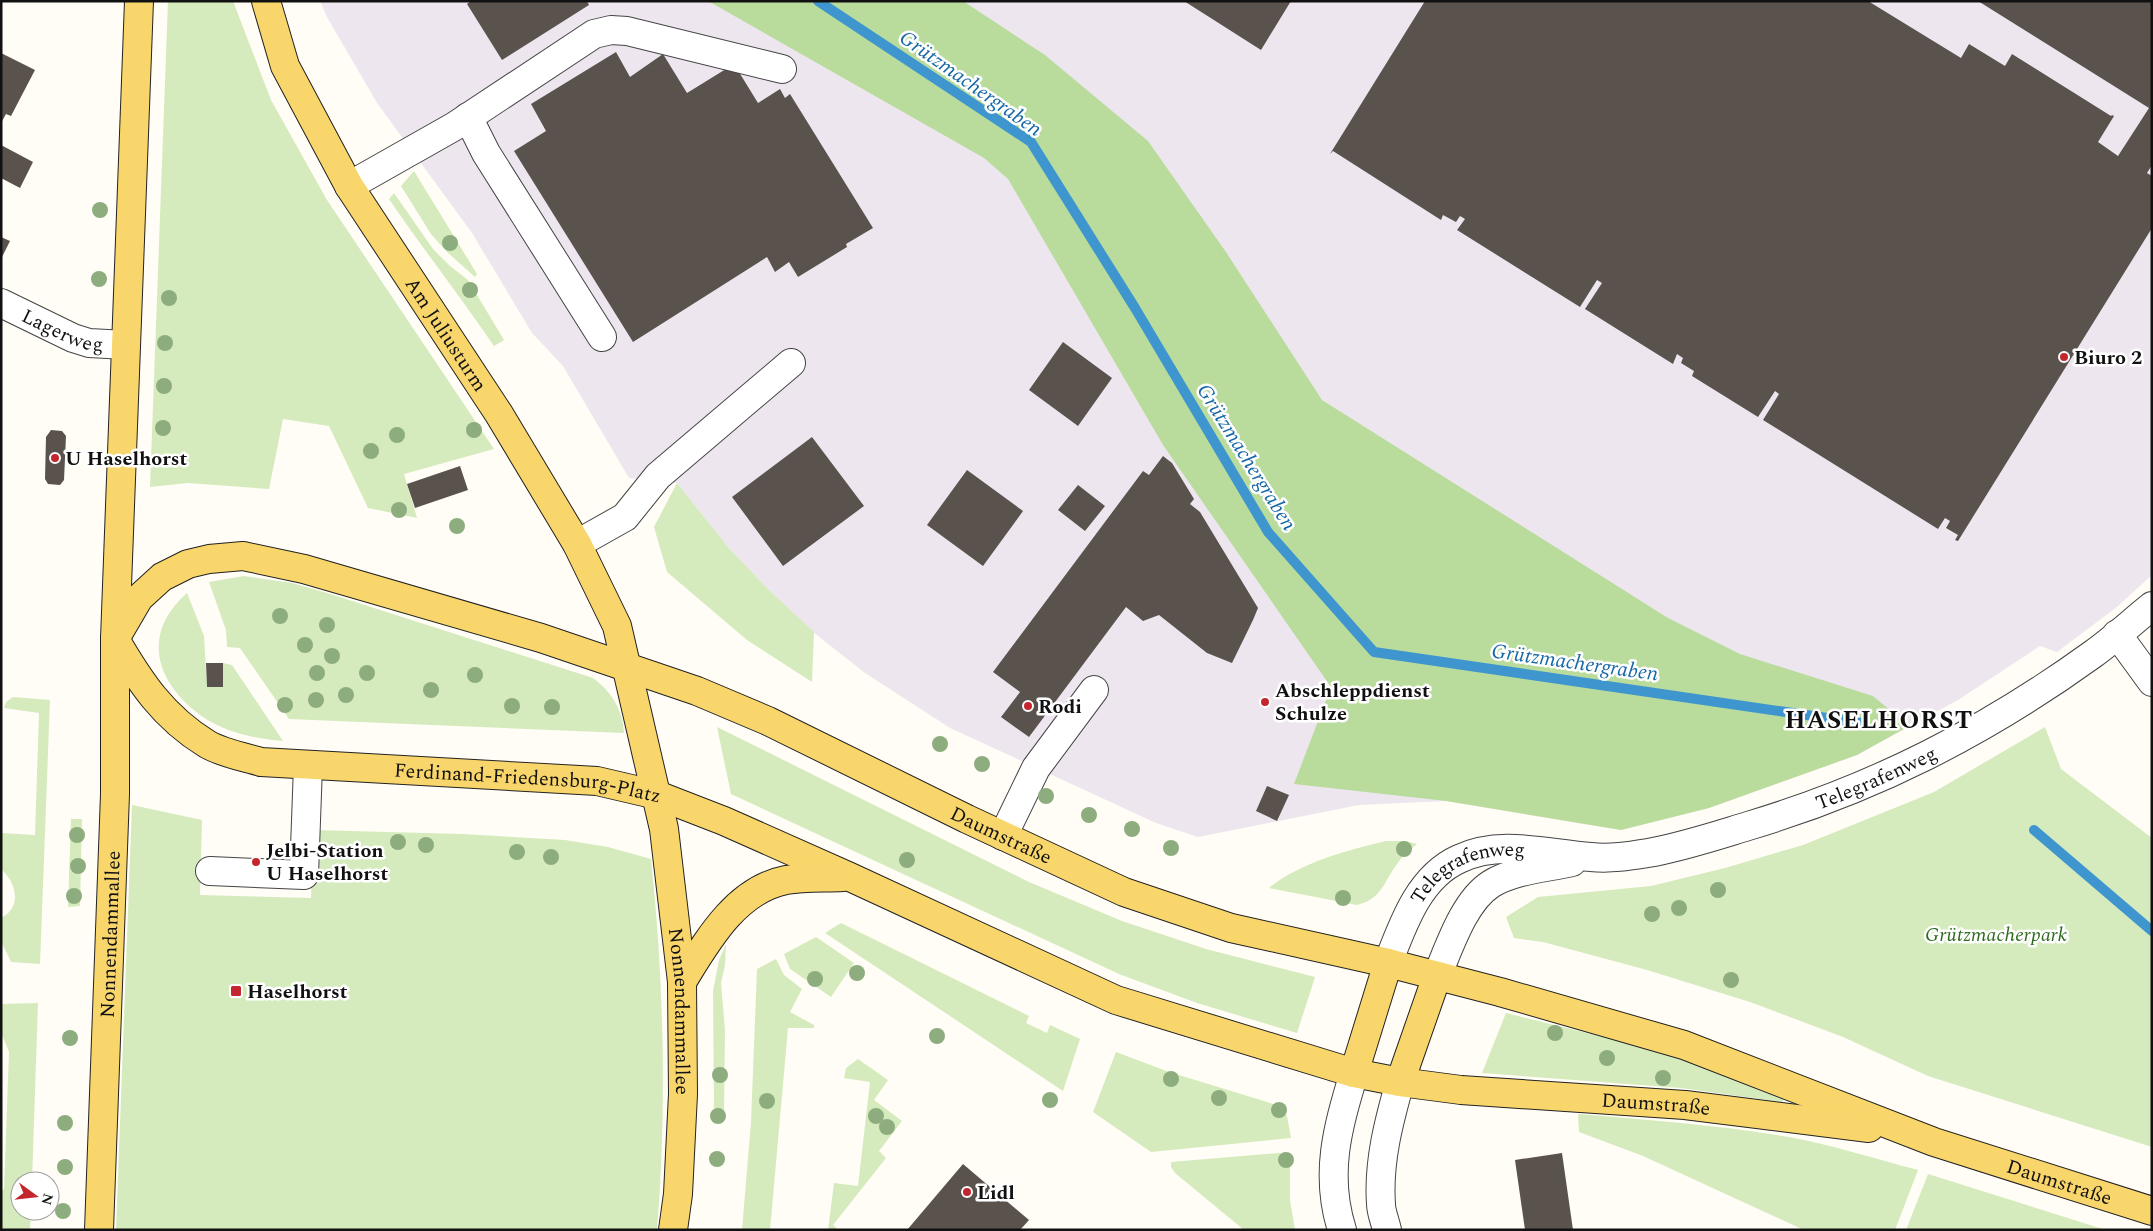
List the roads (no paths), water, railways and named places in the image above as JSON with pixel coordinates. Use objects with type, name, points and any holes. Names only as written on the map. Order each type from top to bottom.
[{"type":"main road","points":[[115,639],[139,1]]},
{"type":"main road","name":"Am Juliusturm","points":[[266,1],[285,66],[349,186],[499,414],[577,544],[617,626],[628,667]]},
{"type":"main road","points":[[115,639],[139,598],[162,577],[188,564],[208,559],[242,556],[314,572],[541,638],[628,667]]},
{"type":"main road","name":"Ferdinand-Friedensburg-Platz","points":[[115,639],[139,680],[165,712],[208,744],[261,762],[597,781],[657,795],[628,667]]},
{"type":"main road","name":"Nonnendammallee","points":[[99,1230],[115,794],[115,639]]},
{"type":"main road","name":"Daumstraße","points":[[628,667],[697,690],[768,721],[1003,836],[1124,892],[1230,928],[1388,963],[1500,992],[1684,1045],[1911,1133],[2152,1211]]},
{"type":"main road","name":"Nonnendammallee","points":[[657,795],[671,882],[682,982],[683,1094],[678,1194],[674,1230]]},
{"type":"main road","name":"Daumstraße","points":[[657,795],[724,821],[850,877],[1116,1000],[1354,1073],[1400,1082],[1461,1090],[1685,1105],[1911,1133]]},
{"type":"main road","points":[[682,982],[717,927],[748,897],[784,880],[850,877]]},
{"type":"main road","points":[[1354,1073],[1388,963]]},
{"type":"main road","points":[[1400,1082],[1437,976]]},
{"type":"street","points":[[349,186],[455,126],[594,34],[611,30],[627,31],[782,69]]},
{"type":"street","points":[[468,117],[486,153],[602,337]]},
{"type":"street","name":"Lagerweg","points":[[1,303],[73,338],[89,343],[126,345]]},
{"type":"street","points":[[577,544],[626,517],[658,476],[791,363]]},
{"type":"street","name":"Telegrafenweg","points":[[1388,963],[1397,937],[1420,893],[1436,872],[1460,858],[1490,850],[1512,848],[1592,857],[1624,856],[1674,848],[1806,809],[1896,772],[1988,724],[2094,653],[2152,606]]},
{"type":"street","points":[[2117,634],[2152,682]]},
{"type":"street","points":[[1003,836],[1036,768],[1094,690]]},
{"type":"street","points":[[210,871],[304,874],[308,766]]},
{"type":"street","name":"Telegrafenweg","points":[[1437,976],[1460,925],[1475,898],[1491,884],[1512,875],[1592,857]]},
{"type":"street","points":[[1342,1230],[1336,1211],[1332,1175],[1336,1138],[1354,1073]]},
{"type":"street","points":[[1387,1230],[1381,1204],[1383,1154],[1386,1131],[1400,1082]]},
{"type":"waterway","name":"Grützmachergraben","points":[[818,1],[1031,142],[1135,308],[1268,532],[1374,652],[1861,723]]},
{"type":"waterway","name":"Grützmachergraben","points":[[2034,830],[2152,931]]},
{"type":"place","name":"Biuro 2","points":[[2064,357]]},
{"type":"place","name":"U Haselhorst","points":[[55,458]]},
{"type":"place","name":"Abschleppdienst Schulze","points":[[1265,702]]},
{"type":"place","name":"Rodi","points":[[1028,706]]},
{"type":"place","name":"Jelbi-Station U Haselhorst","points":[[256,862]]},
{"type":"place","name":"Haselhorst","points":[[236,991]]},
{"type":"place","name":"Lidl","points":[[967,1192]]},
{"type":"district","name":"HASELHORST","points":[[1879,719]]},
{"type":"park label","name":"Grützmacherpark","points":[[1996,934]]}]
